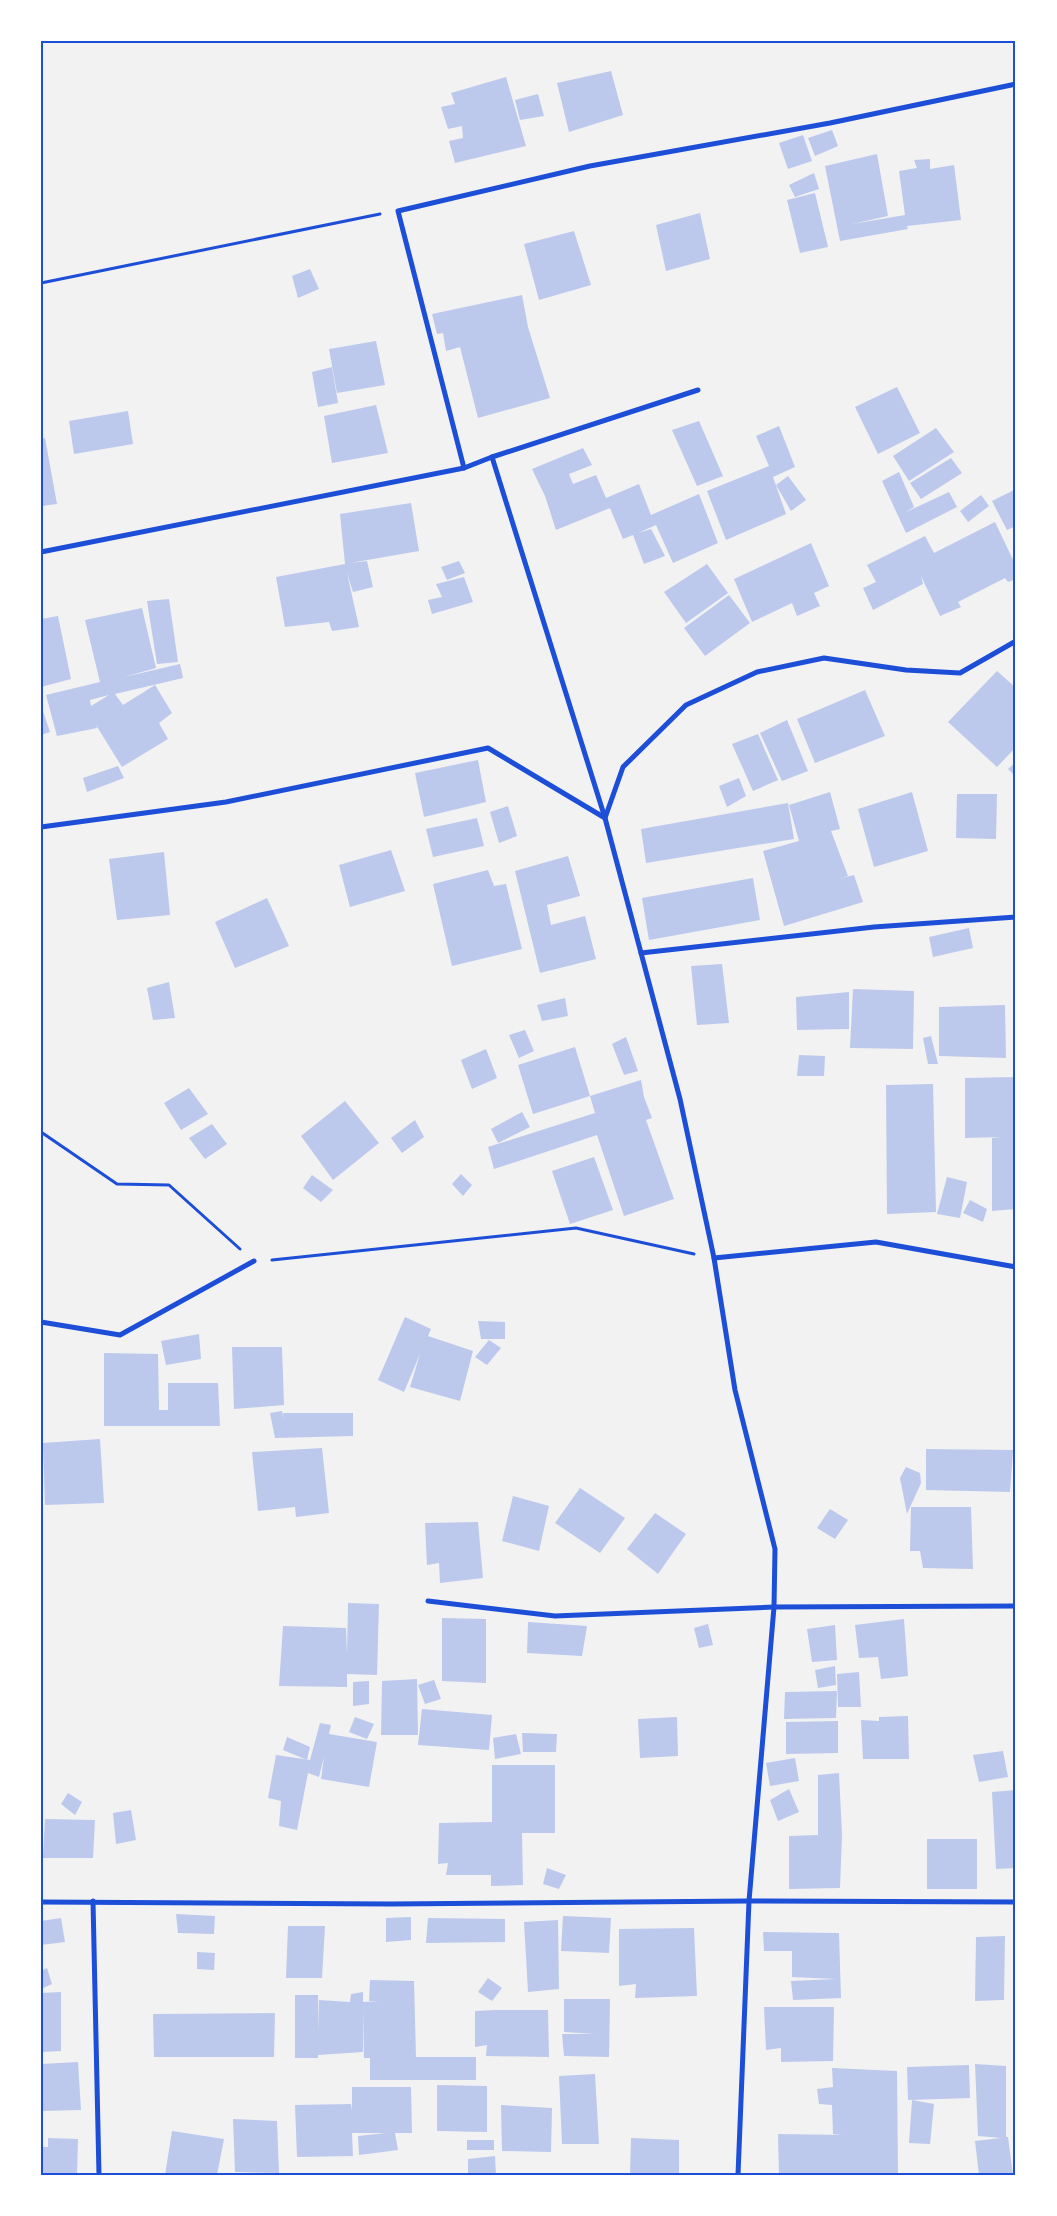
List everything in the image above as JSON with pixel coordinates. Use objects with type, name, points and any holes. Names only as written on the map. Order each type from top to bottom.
[{"type":"street","points":[[464,468],[398,210],[590,166],[830,123],[1016,84]]},
{"type":"street","points":[[41,552],[464,468],[492,457],[698,390]]},
{"type":"street","points":[[492,457],[605,818],[680,1099],[714,1258],[735,1390],[775,1549],[774,1607],[749,1901],[738,2175]]},
{"type":"street","points":[[605,818],[623,768],[686,705],[757,672],[824,658],[906,670],[960,673],[1016,641]]},
{"type":"street","points":[[41,827],[226,802],[488,748],[605,818]]},
{"type":"street","points":[[641,953],[874,927],[1016,917]]},
{"type":"street","points":[[714,1258],[876,1242],[1016,1267]]},
{"type":"street","points":[[41,1322],[120,1335],[254,1261]]},
{"type":"street","points":[[428,1601],[555,1616],[774,1607],[1016,1606]]},
{"type":"street","points":[[93,1901],[99,2175]]},
{"type":"street","points":[[41,1902],[390,1904],[749,1901],[1016,1902]]},
{"type":"path","points":[[41,283],[398,210]]},
{"type":"path","points":[[41,1132],[117,1184],[169,1185],[254,1261],[576,1228],[714,1258]]},
{"type":"building","points":[[611,71],[623,115],[569,132],[557,83]]},
{"type":"building","points":[[506,77],[526,146],[455,163],[449,141],[463,138],[462,126],[448,129],[441,107],[455,104],[451,93]]},
{"type":"building","points":[[538,94],[544,116],[520,120],[515,100]]},
{"type":"building","points":[[832,130],[838,146],[815,156],[808,138]]},
{"type":"building","points":[[803,135],[812,161],[788,169],[779,143]]},
{"type":"building","points":[[877,154],[888,216],[852,224],[905,215],[899,171],[917,168],[914,160],[930,159],[930,169],[954,165],[961,220],[907,226],[908,229],[840,241],[825,166]]},
{"type":"building","points":[[814,173],[819,189],[795,197],[789,185]]},
{"type":"building","points":[[815,193],[828,247],[800,253],[787,200]]},
{"type":"building","points":[[700,213],[710,259],[666,271],[656,225]]},
{"type":"building","points":[[574,231],[591,285],[539,300],[524,244]]},
{"type":"building","points":[[310,269],[319,289],[298,298],[292,276]]},
{"type":"building","points":[[522,295],[528,327],[550,398],[478,418],[460,347],[446,351],[443,333],[437,334],[432,314]]},
{"type":"building","points":[[376,341],[385,385],[337,393],[329,349]]},
{"type":"building","points":[[332,367],[338,403],[318,407],[312,372]]},
{"type":"building","points":[[897,387],[920,433],[878,454],[855,407]]},
{"type":"building","points":[[376,405],[388,453],[332,463],[324,416]]},
{"type":"building","points":[[128,411],[133,444],[74,454],[69,421]]},
{"type":"building","points":[[699,421],[723,476],[697,486],[672,430]]},
{"type":"building","points":[[779,426],[795,467],[773,477],[786,514],[726,540],[707,491],[769,466],[756,436]]},
{"type":"building","points":[[936,428],[954,452],[909,481],[893,456]]},
{"type":"building","points":[[45,438],[57,504],[41,506],[41,439]]},
{"type":"building","points":[[583,448],[592,465],[569,474],[573,484],[596,475],[606,498],[639,484],[651,515],[699,494],[718,543],[673,563],[656,525],[638,533],[651,529],[665,556],[644,564],[633,535],[623,539],[610,508],[556,530],[545,496],[532,469]]},
{"type":"building","points":[[951,458],[962,473],[921,499],[910,483]]},
{"type":"building","points":[[899,472],[914,507],[906,512],[949,492],[957,507],[906,533],[882,481]]},
{"type":"building","points":[[788,476],[806,500],[791,511],[776,485]]},
{"type":"building","points":[[1016,489],[1016,526],[1007,530],[992,501]]},
{"type":"building","points":[[981,495],[989,506],[968,522],[960,511]]},
{"type":"building","points":[[411,503],[419,551],[350,563],[367,561],[373,587],[353,592],[347,573],[359,627],[332,631],[329,622],[285,627],[276,577],[345,564],[340,514]]},
{"type":"building","points":[[995,522],[1016,566],[1016,579],[1008,582],[1005,578],[958,602],[961,607],[940,616],[921,576],[923,584],[873,610],[863,588],[876,582],[867,565],[925,536],[934,553]]},
{"type":"building","points":[[811,543],[829,586],[814,593],[820,606],[797,616],[792,603],[752,622],[734,579]]},
{"type":"building","points":[[459,561],[465,573],[447,580],[441,567]]},
{"type":"building","points":[[707,564],[728,593],[686,623],[664,592]]},
{"type":"building","points":[[464,577],[473,602],[432,614],[428,600],[442,597],[436,584]]},
{"type":"building","points":[[729,595],[750,623],[705,656],[684,628]]},
{"type":"building","points":[[169,599],[178,662],[157,664],[147,601]]},
{"type":"building","points":[[142,608],[156,668],[124,677],[180,664],[183,678],[115,694],[123,705],[155,685],[172,713],[159,723],[168,739],[122,767],[96,725],[97,728],[57,736],[46,695],[100,682],[85,620]],"holes":[[[109,695],[91,706],[90,700]]]},
{"type":"building","points":[[58,616],[71,679],[41,687],[41,619]]},
{"type":"building","points":[[997,671],[1016,688],[1016,747],[997,767],[948,722]]},
{"type":"building","points":[[865,690],[885,736],[815,763],[797,719]]},
{"type":"building","points":[[41,705],[50,732],[41,735]]},
{"type":"building","points":[[787,720],[808,771],[782,781],[760,733]]},
{"type":"building","points":[[758,734],[778,780],[753,791],[732,744]]},
{"type":"building","points":[[478,760],[486,802],[424,817],[415,773]]},
{"type":"building","points":[[1016,762],[1016,777],[1008,769]]},
{"type":"building","points":[[118,766],[124,778],[87,792],[83,778]]},
{"type":"building","points":[[739,778],[746,796],[727,807],[719,786]]},
{"type":"building","points":[[830,792],[840,829],[831,831],[848,876],[838,879],[854,875],[863,902],[784,926],[763,851],[799,841],[789,805]]},
{"type":"building","points":[[912,792],[928,851],[874,867],[858,809]]},
{"type":"building","points":[[957,794],[997,794],[996,839],[956,838]]},
{"type":"building","points":[[788,803],[794,839],[646,863],[641,829]]},
{"type":"building","points":[[508,806],[517,836],[499,843],[490,812]]},
{"type":"building","points":[[477,818],[484,846],[433,857],[426,829]]},
{"type":"building","points":[[391,850],[405,891],[350,907],[339,865]]},
{"type":"building","points":[[164,852],[170,915],[117,920],[109,859]]},
{"type":"building","points":[[568,856],[580,896],[547,905],[551,925],[585,916],[596,959],[540,973],[515,871]]},
{"type":"building","points":[[488,870],[494,886],[506,884],[522,949],[452,966],[433,884]]},
{"type":"building","points":[[753,878],[760,920],[649,940],[642,898]]},
{"type":"building","points":[[267,898],[289,946],[235,968],[215,922]]},
{"type":"building","points":[[969,928],[973,948],[933,957],[929,937]]},
{"type":"building","points":[[722,964],[729,1023],[697,1025],[691,966]]},
{"type":"building","points":[[169,982],[175,1018],[153,1020],[147,988]]},
{"type":"building","points":[[853,989],[914,991],[913,1049],[850,1048]]},
{"type":"building","points":[[849,992],[849,1029],[797,1030],[796,997]]},
{"type":"building","points":[[565,998],[568,1016],[542,1021],[537,1005]]},
{"type":"building","points":[[1005,1005],[1006,1058],[939,1056],[939,1007]]},
{"type":"building","points":[[525,1030],[534,1051],[519,1058],[509,1035]]},
{"type":"building","points":[[931,1036],[938,1064],[928,1064],[923,1038]]},
{"type":"building","points":[[626,1037],[638,1071],[624,1075],[612,1044]]},
{"type":"building","points":[[575,1047],[590,1096],[533,1114],[518,1065]]},
{"type":"building","points":[[486,1049],[497,1078],[472,1089],[461,1060]]},
{"type":"building","points":[[799,1055],[825,1056],[824,1076],[797,1076]]},
{"type":"building","points":[[1016,1077],[1016,1209],[992,1211],[992,1138],[1001,1137],[965,1138],[965,1078]]},
{"type":"building","points":[[641,1080],[644,1097],[652,1118],[646,1120],[674,1199],[624,1216],[597,1135],[494,1169],[488,1147],[595,1113],[590,1096]]},
{"type":"building","points":[[933,1084],[936,1212],[887,1214],[886,1085]]},
{"type":"building","points":[[189,1088],[208,1114],[181,1130],[164,1103]]},
{"type":"building","points":[[345,1101],[379,1143],[333,1180],[301,1136]]},
{"type":"building","points":[[522,1112],[530,1127],[498,1143],[491,1129]]},
{"type":"building","points":[[415,1120],[424,1137],[402,1153],[391,1138]]},
{"type":"building","points":[[212,1124],[227,1144],[205,1159],[189,1138]]},
{"type":"building","points":[[594,1157],[613,1210],[570,1224],[552,1171]]},
{"type":"building","points":[[461,1174],[472,1185],[463,1196],[452,1184]]},
{"type":"building","points":[[312,1175],[333,1190],[321,1202],[303,1188]]},
{"type":"building","points":[[947,1177],[967,1182],[960,1218],[937,1214]]},
{"type":"building","points":[[970,1200],[987,1209],[983,1222],[963,1213]]},
{"type":"building","points":[[405,1317],[431,1329],[428,1336],[473,1351],[460,1401],[410,1387],[420,1354],[404,1392],[378,1380]]},
{"type":"building","points":[[478,1321],[505,1322],[505,1339],[481,1339]]},
{"type":"building","points":[[199,1334],[201,1359],[166,1365],[161,1341]]},
{"type":"building","points":[[489,1340],[501,1348],[487,1365],[475,1357]]},
{"type":"building","points":[[232,1347],[282,1347],[284,1405],[234,1409]]},
{"type":"building","points":[[104,1353],[158,1354],[159,1410],[168,1410],[168,1383],[218,1383],[220,1426],[104,1426]]},
{"type":"building","points":[[282,1411],[284,1420],[283,1413],[353,1413],[353,1436],[275,1438],[270,1413]]},
{"type":"building","points":[[100,1439],[104,1503],[45,1505],[43,1443]]},
{"type":"building","points":[[322,1448],[329,1513],[296,1517],[295,1507],[258,1511],[252,1452]]},
{"type":"building","points":[[926,1449],[1013,1450],[1010,1492],[926,1490]]},
{"type":"building","points":[[906,1467],[920,1473],[921,1483],[907,1514],[900,1478]]},
{"type":"building","points":[[580,1488],[625,1518],[600,1553],[555,1523]]},
{"type":"building","points":[[513,1496],[549,1506],[539,1551],[502,1541]]},
{"type":"building","points":[[911,1507],[971,1507],[973,1569],[923,1568],[920,1551],[910,1551]]},
{"type":"building","points":[[830,1509],[848,1520],[835,1539],[817,1528]]},
{"type":"building","points":[[655,1513],[686,1534],[658,1574],[627,1549]]},
{"type":"building","points":[[478,1522],[483,1578],[440,1583],[439,1563],[427,1565],[425,1523]]},
{"type":"building","points":[[348,1603],[379,1604],[377,1675],[347,1674],[347,1687],[279,1686],[283,1626],[346,1628],[347,1655]]},
{"type":"building","points":[[442,1618],[486,1619],[486,1683],[442,1681]]},
{"type":"building","points":[[904,1619],[908,1676],[881,1679],[878,1657],[859,1658],[855,1625]]},
{"type":"building","points":[[528,1622],[587,1626],[582,1656],[527,1653]]},
{"type":"building","points":[[708,1624],[713,1645],[699,1648],[694,1628]]},
{"type":"building","points":[[835,1625],[837,1660],[812,1662],[807,1629]]},
{"type":"building","points":[[835,1666],[836,1685],[818,1688],[815,1670]]},
{"type":"building","points":[[859,1672],[861,1707],[838,1707],[837,1674]]},
{"type":"building","points":[[417,1679],[418,1735],[381,1735],[382,1681]]},
{"type":"building","points":[[434,1680],[441,1699],[425,1704],[418,1685]]},
{"type":"building","points":[[369,1681],[369,1704],[353,1706],[353,1682]]},
{"type":"building","points":[[837,1691],[836,1718],[784,1719],[785,1692]]},
{"type":"building","points":[[422,1709],[492,1715],[489,1750],[418,1745]]},
{"type":"building","points":[[908,1716],[909,1759],[863,1759],[861,1720],[879,1721],[879,1717]]},
{"type":"building","points":[[355,1717],[374,1724],[367,1739],[349,1732]]},
{"type":"building","points":[[677,1717],[678,1756],[640,1758],[638,1719]]},
{"type":"building","points":[[838,1721],[838,1753],[786,1754],[786,1722]]},
{"type":"building","points":[[320,1723],[331,1725],[329,1734],[377,1742],[369,1787],[321,1779],[324,1757],[319,1777],[308,1773],[297,1830],[279,1826],[281,1801],[268,1798],[276,1755],[310,1760]]},
{"type":"building","points":[[522,1733],[557,1734],[556,1752],[523,1752]]},
{"type":"building","points":[[516,1734],[521,1754],[495,1759],[493,1738]]},
{"type":"building","points":[[287,1737],[310,1747],[307,1760],[283,1750]]},
{"type":"building","points":[[1003,1751],[1008,1777],[979,1782],[973,1755]]},
{"type":"building","points":[[1016,1756],[1016,1777],[1014,1777],[1013,1757]]},
{"type":"building","points":[[795,1758],[799,1781],[770,1786],[766,1763]]},
{"type":"building","points":[[492,1765],[555,1765],[555,1833],[522,1833],[523,1885],[491,1886],[491,1875],[446,1875],[448,1863],[438,1864],[439,1823],[492,1822]]},
{"type":"building","points":[[839,1773],[842,1835],[840,1888],[789,1889],[789,1836],[818,1835],[818,1775]]},
{"type":"building","points":[[789,1789],[799,1812],[778,1821],[770,1800]]},
{"type":"building","points":[[1016,1790],[1016,1868],[996,1869],[992,1792]]},
{"type":"building","points":[[68,1793],[82,1802],[75,1815],[61,1804]]},
{"type":"building","points":[[131,1810],[136,1840],[116,1844],[113,1813]]},
{"type":"building","points":[[45,1819],[95,1820],[93,1858],[43,1858]]},
{"type":"building","points":[[927,1839],[977,1839],[977,1889],[927,1889]]},
{"type":"building","points":[[547,1868],[566,1875],[559,1889],[543,1884]]},
{"type":"building","points":[[176,1914],[215,1916],[214,1934],[178,1933]]},
{"type":"building","points":[[563,1916],[611,1918],[609,1953],[561,1951]]},
{"type":"building","points":[[411,1917],[411,1940],[386,1942],[386,1918]]},
{"type":"building","points":[[61,1918],[65,1942],[41,1945],[41,1921]]},
{"type":"building","points":[[428,1918],[505,1919],[505,1942],[426,1943]]},
{"type":"building","points":[[558,1920],[559,1989],[528,1992],[524,1922]]},
{"type":"building","points":[[288,1926],[325,1926],[322,1978],[286,1978]]},
{"type":"building","points":[[694,1928],[697,1996],[635,1998],[636,1984],[619,1986],[619,1929]]},
{"type":"building","points":[[763,1932],[839,1933],[841,1998],[793,2000],[791,1981],[836,1979],[792,1977],[792,1951],[764,1951]]},
{"type":"building","points":[[1005,1936],[1004,2000],[975,2001],[976,1937]]},
{"type":"building","points":[[197,1952],[215,1953],[214,1970],[197,1969]]},
{"type":"building","points":[[47,1968],[52,1984],[41,1989],[41,1971]]},
{"type":"building","points":[[488,1978],[502,1988],[492,2001],[478,1992]]},
{"type":"building","points":[[370,1980],[414,1981],[416,2057],[476,2057],[476,2080],[370,2080],[370,2058],[364,2058],[363,2009],[363,2052],[318,2055],[318,2058],[295,2058],[295,1995],[318,1995],[319,2033],[319,2000],[350,2002],[351,1994],[363,1992],[363,2002],[379,2001],[369,2001]]},
{"type":"building","points":[[61,1992],[61,2051],[41,2052],[41,1993]]},
{"type":"building","points":[[564,1999],[610,1999],[609,2057],[564,2056],[562,2034],[595,2034],[564,2032]]},
{"type":"building","points":[[764,2007],[834,2007],[833,2061],[781,2062],[781,2048],[766,2050]]},
{"type":"building","points":[[548,2010],[549,2057],[486,2056],[487,2045],[475,2047],[475,2011]]},
{"type":"building","points":[[275,2013],[274,2057],[154,2057],[153,2014]]},
{"type":"building","points":[[78,2062],[81,2110],[41,2111],[41,2064]]},
{"type":"building","points":[[975,2064],[1006,2066],[1006,2137],[1008,2137],[1013,2175],[979,2175],[975,2141],[1001,2138],[978,2136]]},
{"type":"building","points":[[969,2065],[970,2098],[908,2100],[907,2067]]},
{"type":"building","points":[[832,2068],[897,2071],[898,2175],[779,2175],[778,2134],[842,2135],[833,2134],[832,2105],[819,2104],[817,2089],[833,2087]]},
{"type":"building","points":[[595,2074],[599,2144],[562,2144],[559,2076]]},
{"type":"building","points":[[437,2085],[487,2086],[487,2132],[437,2131]]},
{"type":"building","points":[[352,2087],[411,2087],[412,2133],[395,2133],[398,2150],[359,2155],[358,2136],[386,2133],[352,2133],[353,2156],[297,2157],[295,2105],[351,2104],[352,2111]]},
{"type":"building","points":[[912,2100],[934,2104],[930,2144],[909,2143]]},
{"type":"building","points":[[501,2105],[552,2108],[551,2152],[502,2151]]},
{"type":"building","points":[[233,2119],[277,2121],[279,2173],[235,2172]]},
{"type":"building","points":[[172,2131],[224,2139],[217,2175],[165,2175]]},
{"type":"building","points":[[48,2138],[78,2139],[77,2175],[41,2175],[41,2147],[48,2147]]},
{"type":"building","points":[[631,2138],[679,2140],[679,2175],[630,2175]]},
{"type":"building","points":[[467,2140],[494,2140],[494,2150],[467,2150]]},
{"type":"building","points":[[495,2156],[496,2175],[468,2175],[468,2159]]}]
